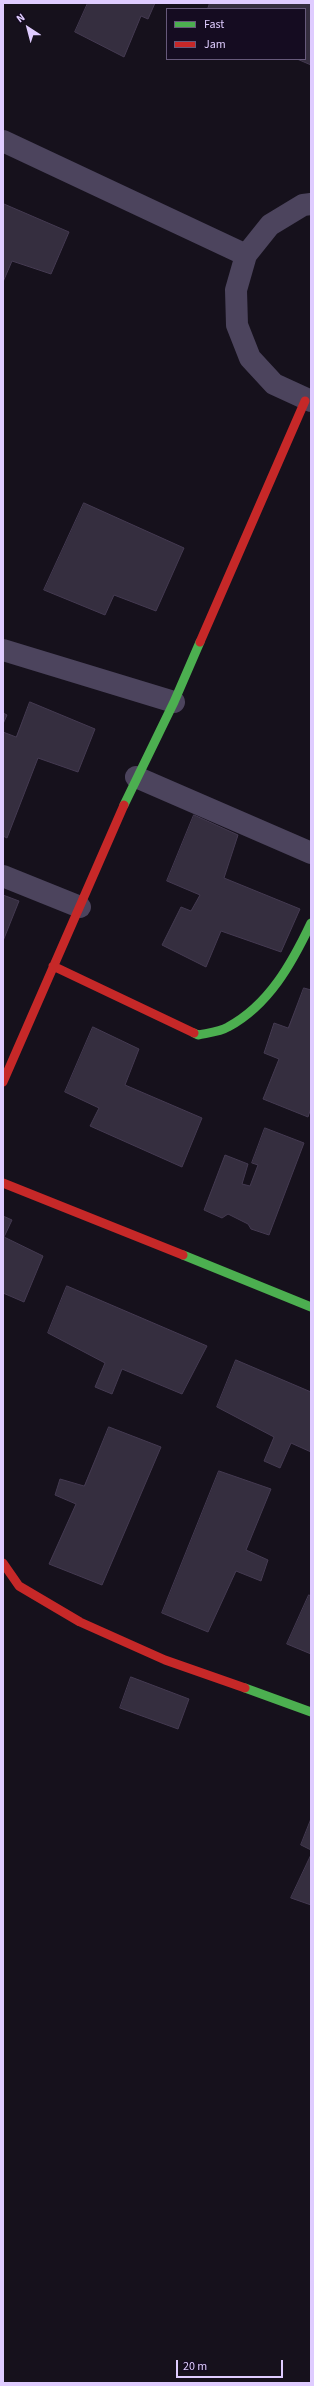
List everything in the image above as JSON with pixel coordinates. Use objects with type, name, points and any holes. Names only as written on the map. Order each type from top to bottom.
[{"type":"street","points":[[3,141],[246,256]]},
{"type":"street","points":[[3,1082],[136,777],[174,702],[308,401],[274,384],[250,358],[237,325],[236,290],[246,256],[270,225],[304,205],[311,204]]},
{"type":"street","points":[[3,650],[174,702]]},
{"type":"street","points":[[136,777],[311,853]]},
{"type":"street","points":[[3,876],[80,907]]},
{"type":"street","points":[[54,966],[198,1035],[227,1028],[259,1005],[293,961],[311,923]]},
{"type":"street","points":[[3,1183],[311,1307]]},
{"type":"street","points":[[3,1563],[19,1586],[80,1622],[165,1660],[311,1712]]},
{"type":"building","points":[[88,3],[155,3],[148,19],[141,16],[124,57],[75,32]]},
{"type":"building","points":[[210,3],[311,3],[311,65],[299,60],[306,60],[306,8],[208,8]]},
{"type":"building","points":[[4,204],[69,232],[51,274],[12,261],[3,282]]},
{"type":"building","points":[[84,503],[184,548],[156,611],[114,595],[105,615],[44,590]]},
{"type":"building","points":[[30,702],[95,729],[78,772],[38,758],[7,838],[3,836],[3,732],[16,737]]},
{"type":"building","points":[[3,713],[7,715],[3,724]]},
{"type":"building","points":[[194,815],[238,835],[224,878],[300,909],[281,952],[221,931],[206,967],[162,945],[181,907],[191,911],[200,895],[167,881]]},
{"type":"building","points":[[3,895],[19,901],[3,941]]},
{"type":"building","points":[[304,988],[311,990],[311,1108],[308,1117],[263,1099],[279,1059],[264,1053],[274,1023],[288,1028]]},
{"type":"building","points":[[93,1027],[139,1049],[125,1085],[202,1118],[182,1167],[90,1126],[99,1108],[65,1092]]},
{"type":"building","points":[[265,1128],[304,1143],[269,1235],[251,1229],[248,1224],[228,1214],[222,1218],[204,1210],[225,1155],[248,1164],[242,1184],[250,1186],[258,1165],[252,1163]]},
{"type":"building","points":[[3,1216],[12,1220],[4,1237],[43,1256],[24,1302],[3,1293]]},
{"type":"building","points":[[67,1286],[207,1346],[182,1394],[122,1369],[112,1394],[95,1387],[105,1363],[48,1333]]},
{"type":"building","points":[[236,1360],[311,1392],[311,1452],[291,1443],[280,1468],[264,1461],[274,1437],[217,1407]]},
{"type":"building","points":[[109,1427],[161,1447],[102,1585],[49,1564],[76,1504],[55,1495],[60,1479],[84,1486]]},
{"type":"building","points":[[219,1471],[271,1489],[246,1550],[268,1560],[261,1581],[236,1571],[208,1632],[162,1613]]},
{"type":"building","points":[[309,1595],[311,1596],[311,1654],[287,1644]]},
{"type":"building","points":[[131,1677],[189,1699],[178,1729],[120,1708]]},
{"type":"building","points":[[311,1819],[311,1850],[301,1845]]},
{"type":"building","points":[[311,1855],[311,1905],[291,1898]]},
{"type":"traffic: fast","points":[[124,805],[174,702],[200,642]]},
{"type":"traffic: fast","points":[[194,1033],[198,1035],[225,1029],[243,1018],[256,1007],[278,982],[296,953],[311,923]]},
{"type":"traffic: fast","points":[[183,1255],[311,1307]]},
{"type":"traffic: fast","points":[[245,1688],[311,1712]]},
{"type":"traffic: jam","points":[[200,642],[305,401]]},
{"type":"traffic: jam","points":[[3,1082],[124,805]]},
{"type":"traffic: jam","points":[[53,966],[194,1033]]},
{"type":"traffic: jam","points":[[3,1183],[183,1255]]},
{"type":"traffic: jam","points":[[3,1563],[19,1586],[80,1622],[165,1660],[245,1688]]}]
